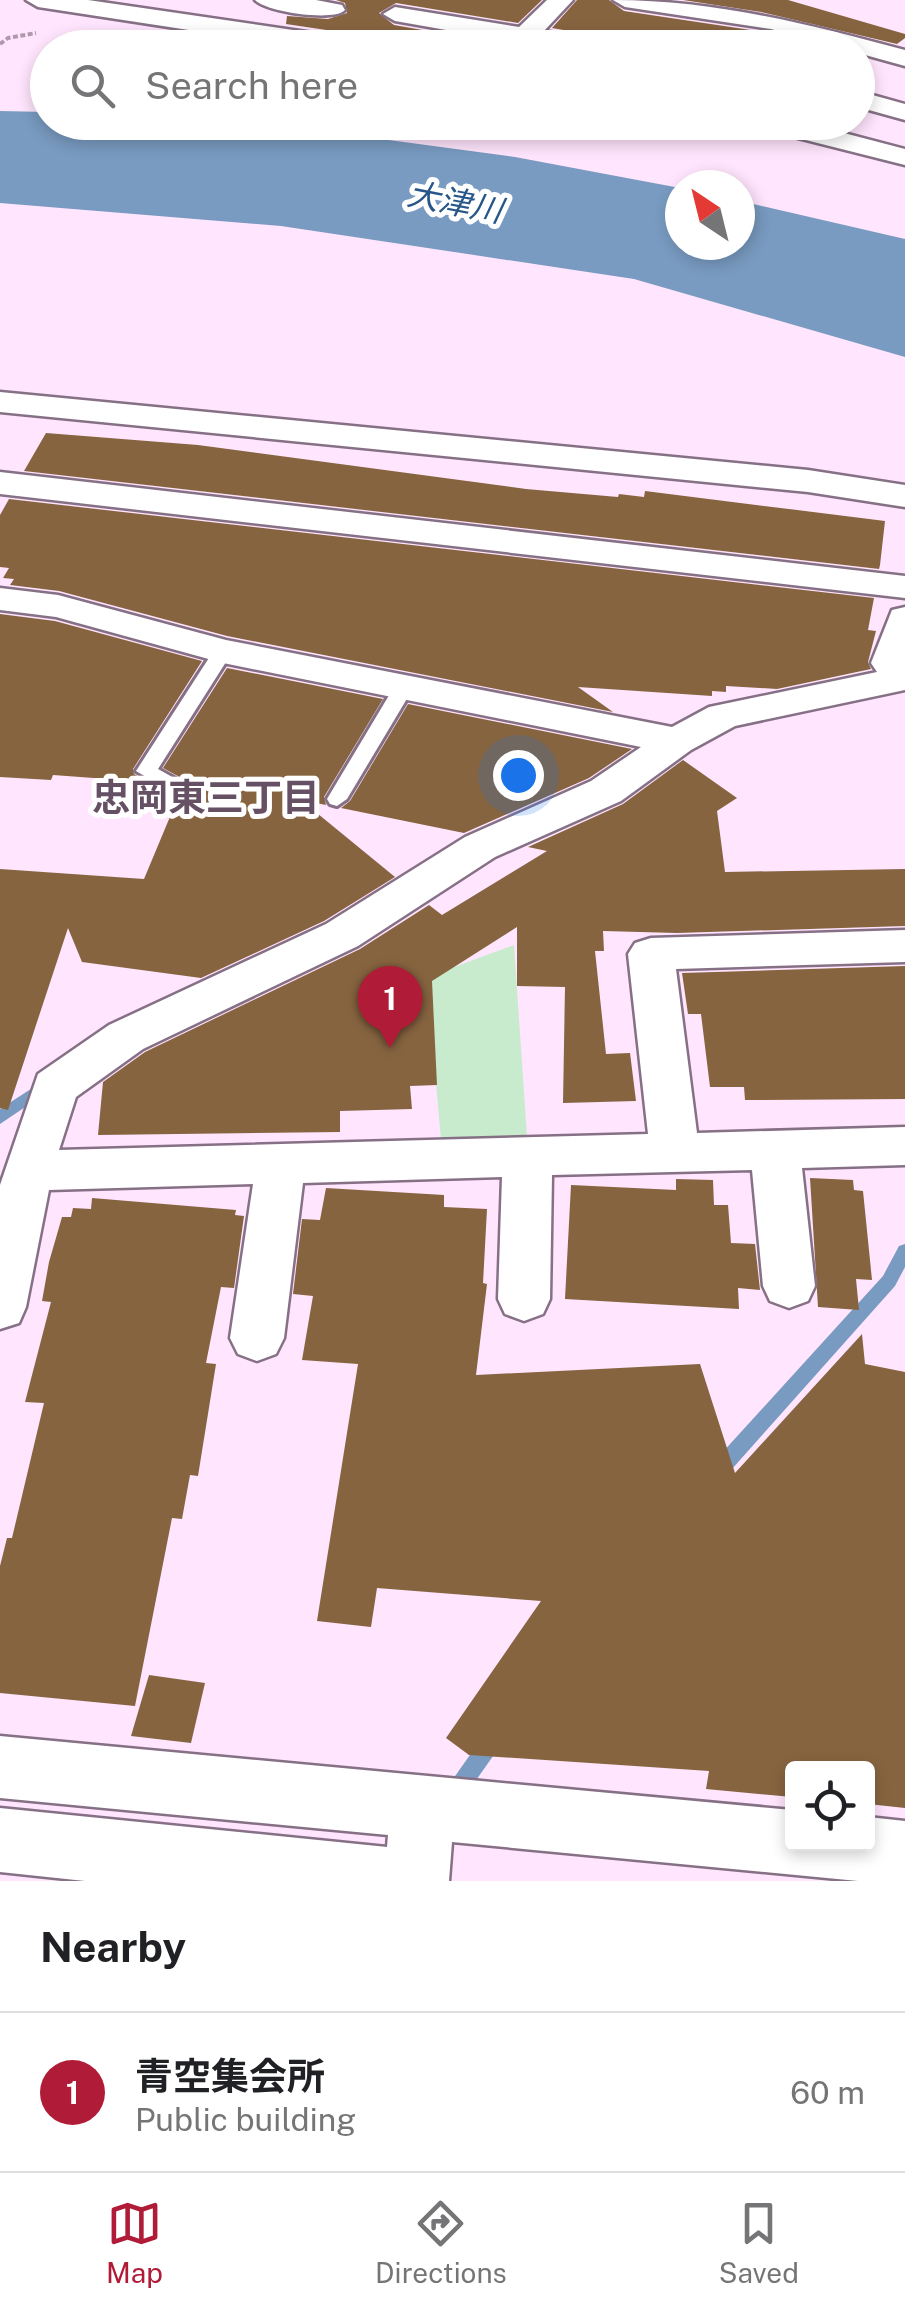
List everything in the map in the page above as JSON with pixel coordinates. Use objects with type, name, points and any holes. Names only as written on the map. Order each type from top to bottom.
[{"type":"street","points":[[38,0],[277,30]]},
{"type":"street","points":[[267,0],[332,10]]},
{"type":"street","points":[[531,30],[561,0]]},
{"type":"street","points":[[626,0],[774,22],[803,30]]},
{"type":"street","points":[[377,30],[403,7],[500,30]]},
{"type":"street","points":[[875,50],[905,58]]},
{"type":"street","points":[[875,104],[905,112]]},
{"type":"street","points":[[836,140],[905,158]]},
{"type":"street","points":[[0,402],[808,481],[905,496]]},
{"type":"street","points":[[0,483],[905,587]]},
{"type":"street","points":[[0,599],[58,606],[223,651],[677,741]]},
{"type":"street","points":[[905,618],[892,663],[905,677]]},
{"type":"street","points":[[0,1306],[28,1171],[56,1087],[126,1037],[342,935],[480,847],[606,790],[677,741],[723,716],[905,677]]},
{"type":"street","points":[[674,1150],[651,954],[905,946]]},
{"type":"street","points":[[28,1171],[905,1146]]},
{"type":"street","points":[[775,1148],[789,1286]]},
{"type":"street","points":[[524,1299],[528,1155]]},
{"type":"street","points":[[257,1338],[281,1163]]},
{"type":"street","points":[[0,1767],[785,1842]]},
{"type":"street","points":[[416,1881],[423,1807]]},
{"type":"street","points":[[0,1840],[400,1881]]},
{"type":"street","points":[[875,1850],[905,1853]]},
{"type":"street","points":[[791,1881],[798,1851]]},
{"type":"lane","points":[[185,793],[146,771],[223,651]]},
{"type":"lane","points":[[336,799],[404,686]]},
{"type":"green space","points":[[514,945],[527,1137],[441,1140],[427,977]]},
{"type":"water","name":"大津川","points":[[0,111],[30,112],[30,140],[389,140],[515,157],[665,185],[665,260],[755,260],[755,204],[905,239],[905,357],[634,279],[281,226],[0,203]]},
{"type":"building","points":[[336,0],[542,0],[518,23],[396,3],[379,13],[394,25],[422,30],[326,30],[286,24],[287,16],[328,19],[347,13],[345,3]]},
{"type":"building","points":[[577,0],[609,0],[624,11],[750,30],[564,30],[552,28]]},
{"type":"building","points":[[683,0],[788,0],[905,34],[905,38],[897,44],[875,39],[875,30],[838,30],[761,12]]},
{"type":"building","points":[[46,433],[198,445],[526,489],[618,497],[644,497],[645,491],[885,521],[880,565],[879,569],[24,471]]},
{"type":"building","points":[[9,499],[874,598],[868,630],[876,631],[868,662],[871,669],[777,689],[726,686],[726,692],[712,691],[712,696],[578,687],[613,712],[227,636],[59,591],[10,585],[14,579],[3,578],[9,568],[0,567],[0,515]]},
{"type":"building","points":[[0,614],[55,621],[202,661],[133,769],[134,774],[148,782],[53,775],[51,780],[0,777]]},
{"type":"building","points":[[227,668],[383,699],[324,797],[326,805],[301,800],[395,877],[324,921],[201,978],[82,962],[68,928],[8,1110],[0,1108],[0,869],[144,879],[177,800],[187,803],[199,794],[194,785],[163,768]]},
{"type":"building","points":[[408,704],[632,749],[589,778],[464,833],[341,808],[350,801]]},
{"type":"building","points":[[683,760],[737,798],[717,811],[725,872],[905,869],[905,926],[677,933],[603,931],[604,951],[595,951],[606,1054],[630,1053],[636,1101],[563,1103],[565,987],[517,986],[517,927],[432,981],[437,1085],[410,1086],[412,1109],[340,1111],[340,1132],[98,1135],[103,1082],[145,1052],[360,949],[429,905],[442,915],[547,851],[528,847],[623,804]]},
{"type":"building","points":[[905,966],[905,1099],[745,1100],[744,1087],[710,1087],[701,1014],[688,1014],[682,973]]},
{"type":"building","points":[[810,1178],[853,1180],[854,1190],[863,1191],[872,1280],[856,1279],[859,1310],[818,1307]]},
{"type":"building","points":[[676,1179],[713,1180],[714,1205],[728,1205],[731,1243],[755,1244],[760,1290],[738,1288],[739,1309],[565,1299],[571,1185],[676,1190]]},
{"type":"building","points":[[326,1188],[444,1195],[444,1207],[487,1209],[483,1283],[487,1284],[476,1375],[700,1364],[735,1473],[862,1334],[865,1364],[905,1372],[905,1808],[875,1805],[875,1761],[785,1761],[785,1796],[706,1789],[709,1771],[469,1755],[446,1738],[541,1601],[377,1588],[371,1627],[317,1621],[358,1364],[302,1360],[313,1296],[293,1294],[302,1219],[320,1220]]},
{"type":"building","points":[[92,1198],[236,1210],[235,1215],[244,1216],[234,1288],[221,1287],[206,1363],[216,1364],[198,1476],[190,1475],[182,1519],[172,1518],[135,1706],[0,1693],[0,1566],[7,1538],[12,1538],[44,1403],[25,1402],[51,1302],[42,1301],[49,1262],[62,1217],[71,1217],[73,1208],[91,1209]]},
{"type":"building","points":[[149,1675],[205,1683],[191,1743],[131,1736]]},
{"type":"waterway","points":[[0,1118],[37,1091]]},
{"type":"waterway","points":[[717,1472],[889,1281],[905,1251]]},
{"type":"waterway","points":[[460,1786],[491,1742]]},
{"type":"place","name":"青空集会所","points":[[390,1048]]},
{"type":"district","name":"忠岡東三丁目","points":[[206,797]]}]
